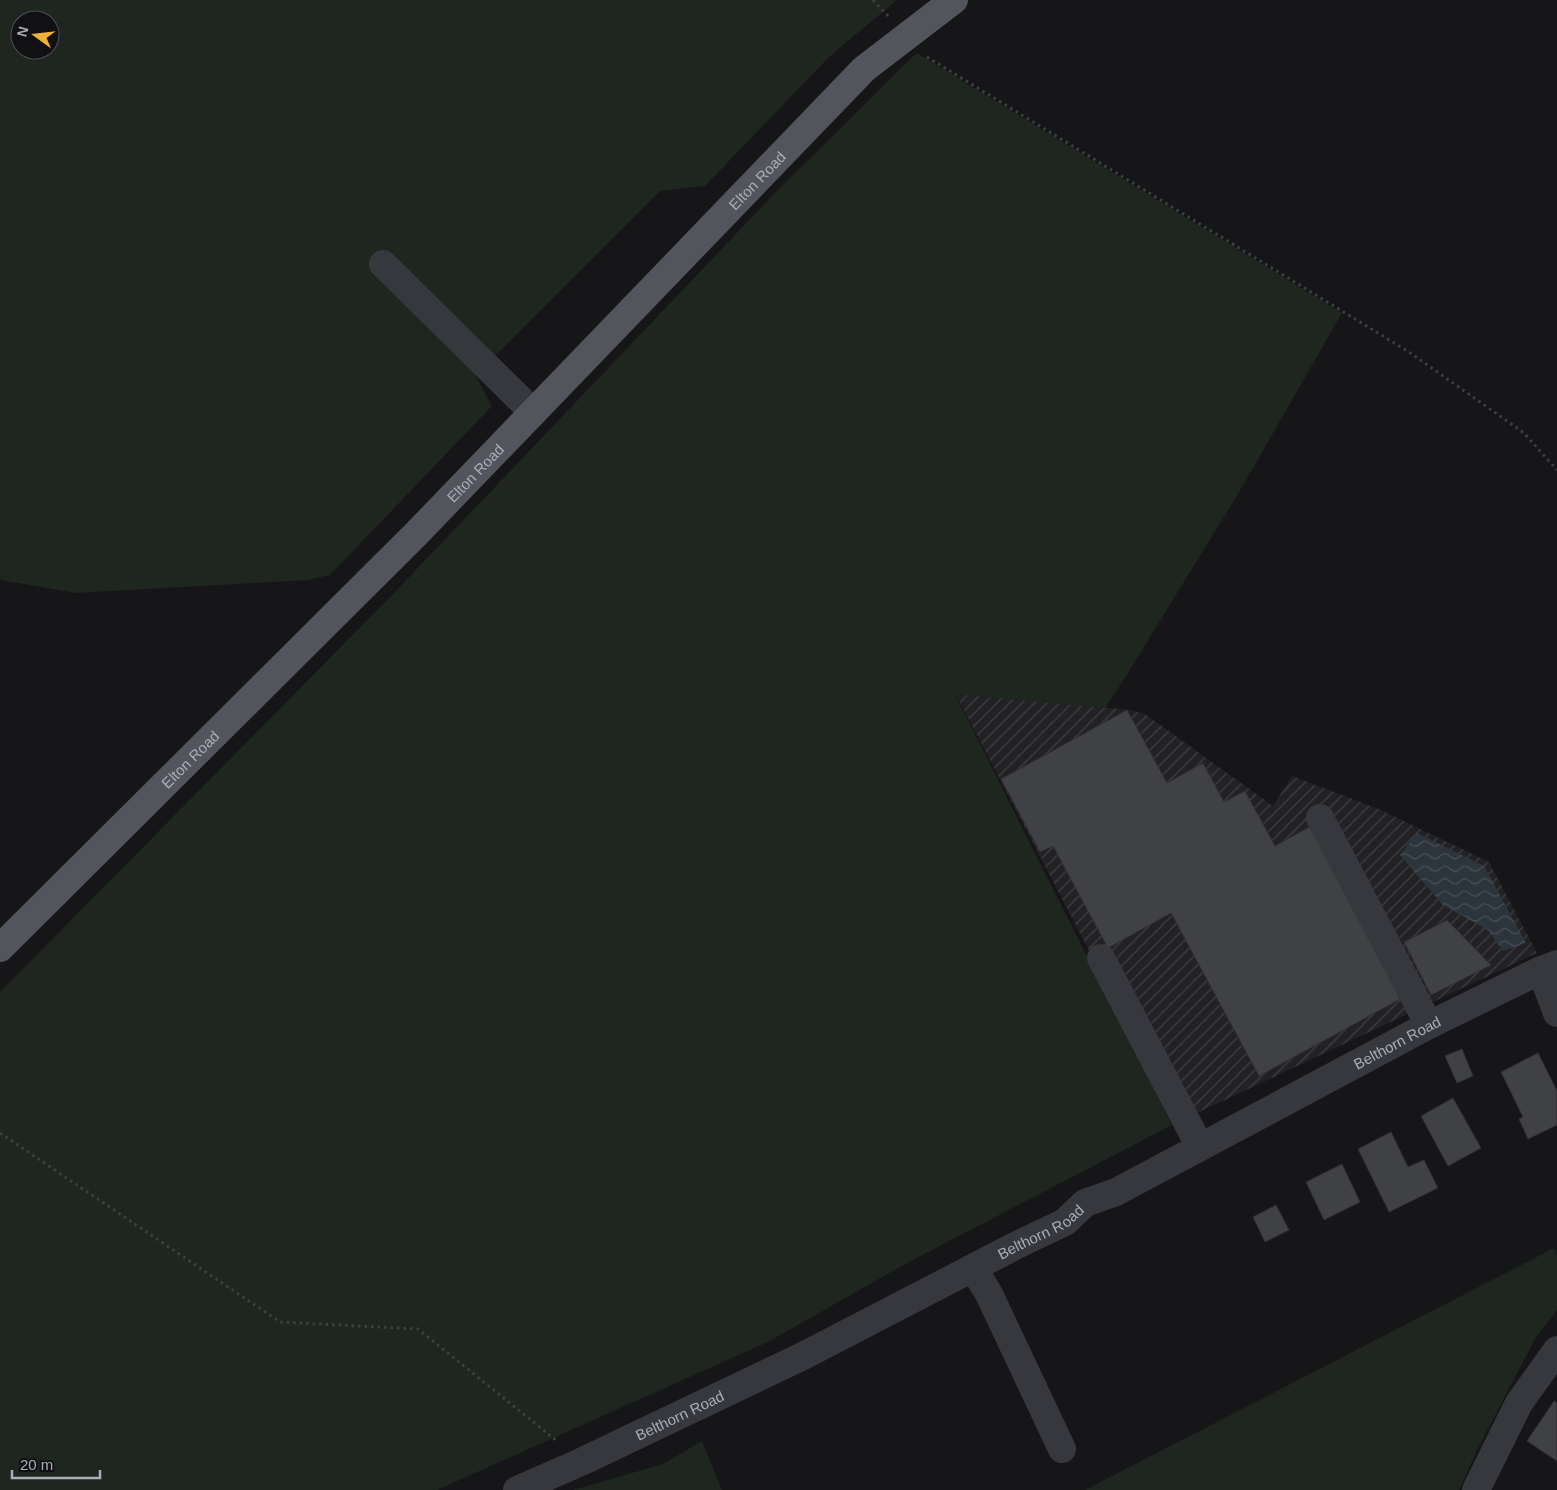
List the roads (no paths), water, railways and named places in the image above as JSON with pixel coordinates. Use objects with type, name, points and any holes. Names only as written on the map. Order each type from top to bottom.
[{"type":"main road","name":"Elton Road","points":[[0,948],[416,534],[864,69],[954,0]]},
{"type":"street","points":[[384,264],[533,412]]},
{"type":"street","points":[[1320,818],[1429,1025]]},
{"type":"street","points":[[1101,958],[1200,1147]]},
{"type":"street","points":[[1549,967],[1557,1013]]},
{"type":"street","name":"Belthorn Road","points":[[517,1490],[582,1462],[803,1356],[1065,1222],[1085,1203],[1116,1192],[1429,1025],[1549,967]]},
{"type":"street","points":[[973,1268],[989,1294],[1062,1449]]},
{"type":"street","points":[[1476,1490],[1519,1403],[1557,1350]]},
{"type":"water","points":[[1417,833],[1484,866],[1526,943],[1503,951],[1488,930],[1443,905],[1400,855]]}]
